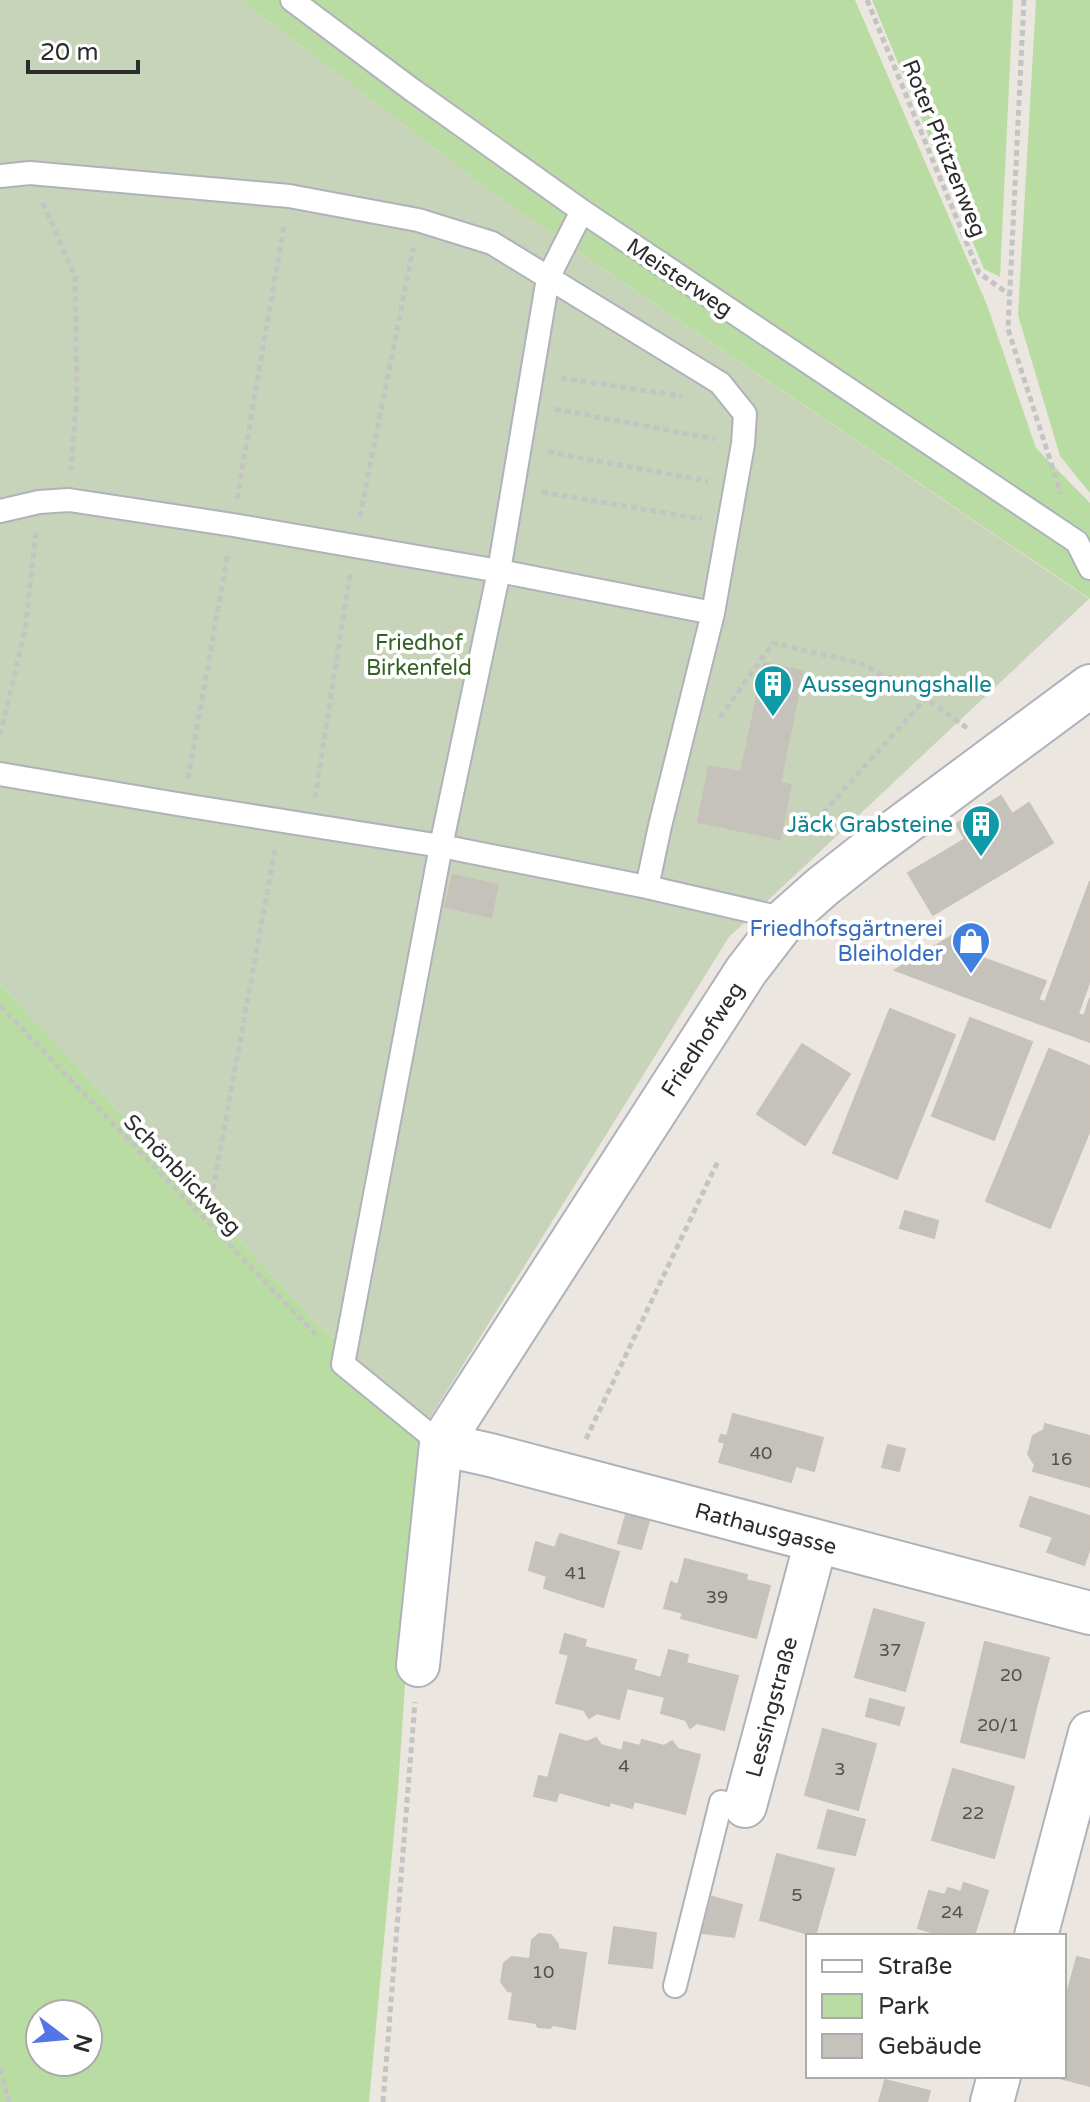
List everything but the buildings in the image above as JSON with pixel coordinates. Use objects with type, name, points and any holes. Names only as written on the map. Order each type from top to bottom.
[{"type":"street","name":"Friedhofweg","points":[[441,1444],[746,971],[786,919],[869,850],[1090,686]]},
{"type":"street","name":"Rathausgasse","points":[[441,1444],[1090,1613]]},
{"type":"street","points":[[418,1665],[441,1444]]},
{"type":"street","name":"Lessingstraße","points":[[745,1806],[816,1542]]},
{"type":"street","points":[[1037,1934],[1090,1733]]},
{"type":"street","points":[[992,2102],[998,2078]]},
{"type":"lane","name":"Meisterweg","points":[[292,0],[582,211],[1077,542]]},
{"type":"lane","points":[[0,176],[30,173],[289,196],[418,220],[492,243],[720,383],[745,414],[743,444],[713,613],[647,887]]},
{"type":"lane","points":[[441,1444],[343,1364],[441,846],[499,571],[548,278],[582,211]]},
{"type":"lane","points":[[0,511],[39,502],[69,500],[499,571],[713,613]]},
{"type":"lane","points":[[1077,542],[1090,568]]},
{"type":"lane","points":[[0,774],[441,846],[647,887],[786,919]]},
{"type":"lane","name":"Lessingstraße","points":[[675,1986],[721,1802],[745,1806]]},
{"type":"path","name":"Roter Pfützenweg","points":[[867,0],[979,273],[1010,295]]},
{"type":"path","points":[[1024,0],[1008,329],[1077,542]]},
{"type":"path","points":[[30,173],[75,277],[77,392],[69,500]]},
{"type":"path","points":[[189,778],[289,196]]},
{"type":"path","points":[[532,374],[739,405]]},
{"type":"path","points":[[527,404],[743,444]]},
{"type":"path","points":[[519,447],[734,485]]},
{"type":"path","points":[[513,487],[729,523]]},
{"type":"path","points":[[0,735],[25,631],[39,502]]},
{"type":"path","points":[[714,724],[773,643],[860,663],[926,698],[976,735]]},
{"type":"path","points":[[803,835],[926,698]]},
{"type":"path","points":[[213,1190],[280,821]]},
{"type":"path","name":"Schönblickweg","points":[[0,1006],[343,1364]]},
{"type":"path","points":[[568,1476],[718,1161]]},
{"type":"path","points":[[383,2102],[418,1665]]},
{"type":"path","points":[[0,2069],[9,2102]]},
{"type":"green space","name":"Friedhof Birkenfeld","points":[[0,0],[241,0],[509,205],[1089,599],[729,937],[425,1426],[313,1319],[0,984]]},
{"type":"green space","points":[[241,0],[855,0],[987,305],[1036,448],[1090,503],[1090,599],[509,205]]},
{"type":"green space","points":[[872,0],[1013,0],[1000,277],[984,269]]},
{"type":"green space","points":[[1036,0],[1090,0],[1090,493],[1060,456],[1018,315]]},
{"type":"green space","points":[[0,984],[346,1351],[421,1441],[398,1790],[369,2102],[0,2102]]},
{"type":"place","name":"Aussegnungshalle","points":[[773,718]]},
{"type":"place","name":"Jäck Grabsteine","points":[[981,858]]},
{"type":"place","name":"Friedhofsgärtnerei Bleiholder","points":[[971,975]]}]
